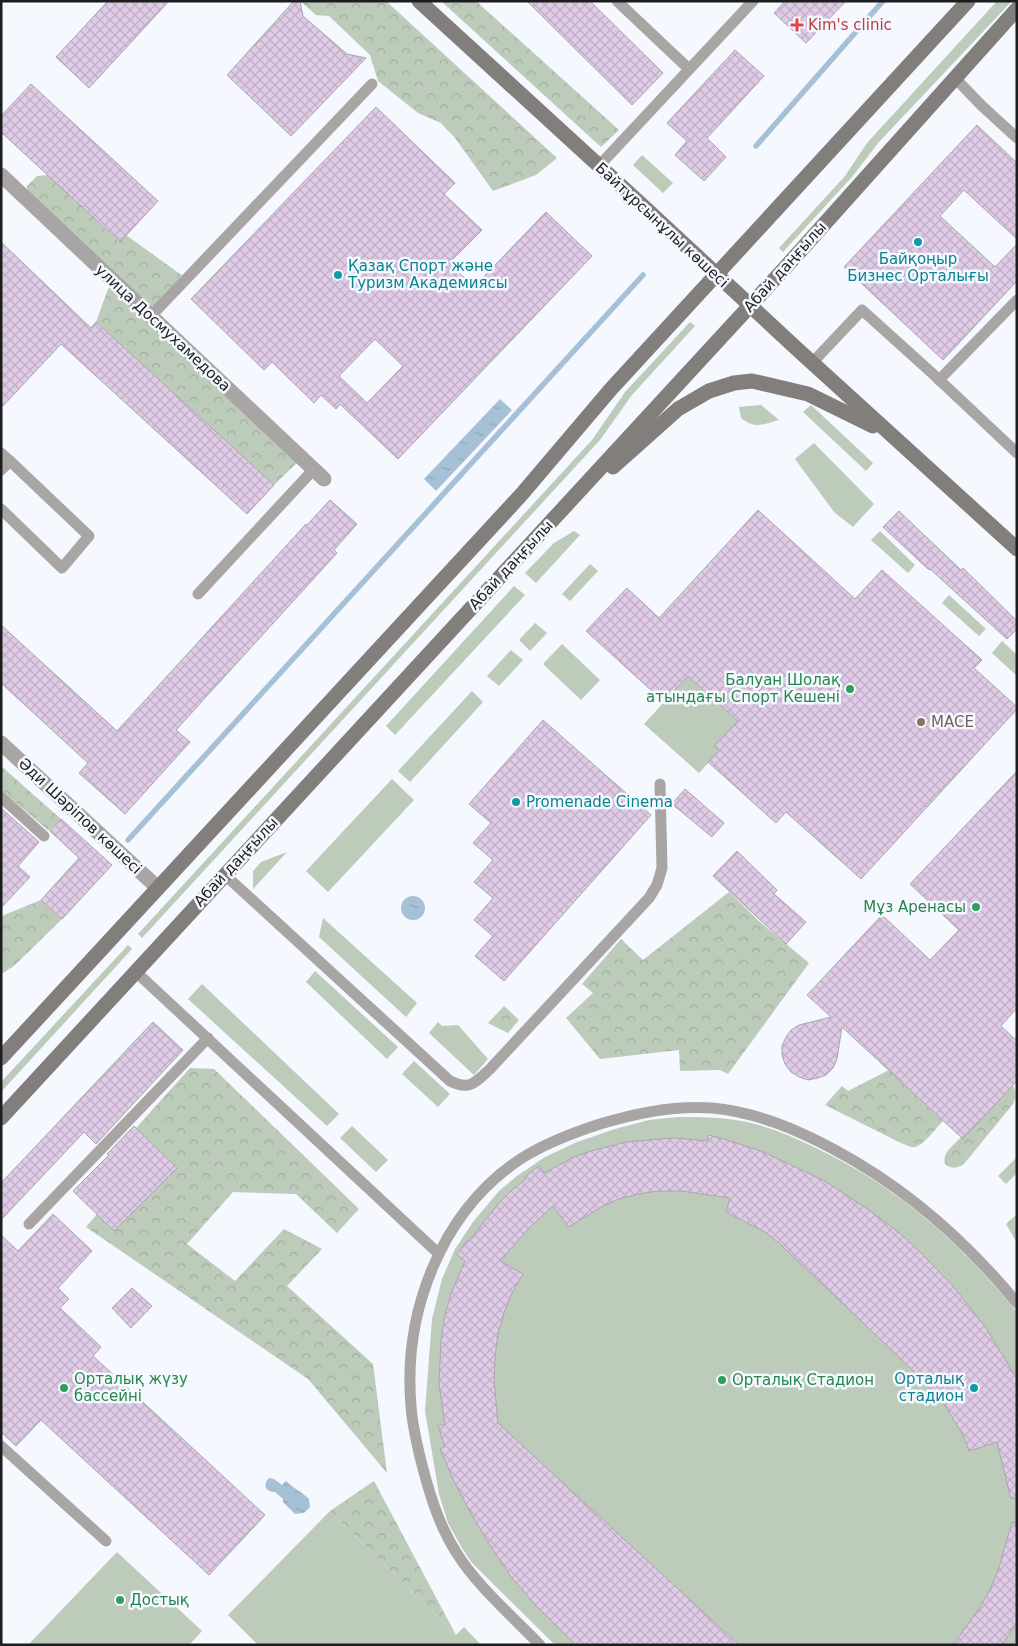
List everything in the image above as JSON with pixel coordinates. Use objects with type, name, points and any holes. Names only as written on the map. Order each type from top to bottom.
[{"type":"main road","name":"Байтұрсынұлы көшесі","points":[[419,1],[1017,549]]},
{"type":"main road","points":[[1,1058],[521,495],[611,389],[968,1]]},
{"type":"main road","name":"Абай даңғылы","points":[[1,1118],[750,306],[1017,9]]},
{"type":"main road","points":[[550,522],[678,410],[709,391],[734,383],[752,381],[808,394],[890,434]]},
{"type":"street","name":"улица Досмухамедова","points":[[1,175],[319,474]]},
{"type":"street","name":"Әди Шәріпов көшесі","points":[[1,743],[158,888]]},
{"type":"lane","points":[[617,1],[689,69]]},
{"type":"lane","points":[[598,167],[753,1]]},
{"type":"lane","points":[[955,78],[1017,138]]},
{"type":"lane","points":[[150,316],[372,84]]},
{"type":"lane","points":[[939,380],[1017,300]]},
{"type":"lane","points":[[812,363],[862,310],[1017,453]]},
{"type":"lane","points":[[1,470],[6,457],[89,536],[62,568],[1,509]]},
{"type":"lane","points":[[198,594],[319,474]]},
{"type":"lane","points":[[224,875],[450,1081],[460,1086],[468,1086],[479,1079],[490,1068],[649,898],[657,885],[662,868],[660,784]]},
{"type":"lane","points":[[1,798],[44,836]]},
{"type":"lane","points":[[135,972],[439,1254]]},
{"type":"lane","points":[[30,1224],[208,1038]]},
{"type":"lane","points":[[540,1645],[474,1576],[456,1553],[440,1519],[422,1464],[411,1407],[411,1352],[422,1298],[430,1275],[446,1238],[457,1222],[481,1192],[508,1169],[542,1146],[569,1134],[632,1114],[688,1107],[712,1108],[769,1120],[799,1132],[874,1172],[928,1212],[955,1236],[984,1265],[1017,1303]]},
{"type":"lane","points":[[1,1446],[106,1541]]},
{"type":"green space","points":[[300,1],[386,1],[557,158],[536,175],[493,191],[455,138],[441,123],[418,113],[378,81],[370,55],[329,16],[316,15]]},
{"type":"green space","points":[[441,1],[476,1],[619,130],[601,147]]},
{"type":"green space","points":[[997,1],[1012,1],[879,142],[852,177],[783,252],[779,248],[845,176],[867,143]]},
{"type":"green space","points":[[642,155],[673,183],[663,193],[633,165]]},
{"type":"green space","points":[[48,175],[119,242],[126,235],[187,279],[151,317],[302,458],[274,485],[96,322],[108,289],[113,285],[28,201],[27,186],[37,176]]},
{"type":"green space","points":[[690,322],[695,326],[632,395],[600,440],[142,938],[138,934],[592,440],[625,392]]},
{"type":"green space","points":[[761,405],[779,420],[755,425],[741,418],[739,407]]},
{"type":"green space","points":[[811,405],[873,463],[866,471],[803,412]]},
{"type":"green space","points":[[814,443],[874,504],[853,527],[834,512],[795,459]]},
{"type":"green space","points":[[574,531],[580,535],[536,583],[525,573],[554,543]]},
{"type":"green space","points":[[880,531],[915,565],[908,573],[871,540]]},
{"type":"green space","points":[[590,564],[598,571],[570,601],[562,594]]},
{"type":"green space","points":[[514,586],[525,595],[395,735],[386,726]]},
{"type":"green space","points":[[949,595],[986,629],[979,636],[942,603]]},
{"type":"green space","points":[[535,623],[547,633],[530,651],[519,640]]},
{"type":"green space","points":[[1002,641],[1017,655],[1017,676],[992,653]]},
{"type":"green space","points":[[562,644],[600,680],[581,700],[543,664]]},
{"type":"green space","points":[[511,650],[523,660],[499,686],[487,676]]},
{"type":"green space","points":[[688,676],[738,721],[714,746],[719,751],[699,773],[644,724]]},
{"type":"green space","points":[[472,691],[483,702],[410,782],[398,771]]},
{"type":"green space","points":[[1,766],[61,819],[49,831],[1,790]]},
{"type":"green space","points":[[392,779],[414,800],[328,892],[306,871]]},
{"type":"green space","points":[[287,852],[253,889],[253,871],[261,862]]},
{"type":"green space","points":[[729,892],[760,922],[809,963],[728,1074],[720,1070],[680,1071],[679,1050],[600,1059],[566,1018],[593,993],[582,984],[621,939],[643,960]]},
{"type":"green space","points":[[41,900],[62,919],[14,966],[1,974],[1,918],[4,915]]},
{"type":"green space","points":[[323,918],[417,1003],[406,1017],[319,937]]},
{"type":"green space","points":[[128,945],[132,949],[1,1092],[1,1082]]},
{"type":"green space","points":[[315,971],[398,1047],[387,1059],[306,982]]},
{"type":"green space","points":[[202,984],[339,1114],[327,1126],[188,999]]},
{"type":"green space","points":[[504,1006],[519,1020],[508,1033],[488,1023]]},
{"type":"green space","points":[[438,1022],[442,1026],[458,1025],[488,1059],[474,1075],[429,1033]]},
{"type":"green space","points":[[414,1061],[450,1094],[438,1107],[402,1074]]},
{"type":"green space","points":[[190,1068],[214,1069],[359,1209],[337,1233],[296,1194],[233,1192],[187,1244],[235,1281],[284,1229],[322,1249],[287,1286],[373,1364],[387,1473],[308,1379],[86,1227],[97,1214],[114,1231],[176,1168],[136,1128]]},
{"type":"green space","points":[[889,1070],[943,1121],[918,1146],[910,1147],[903,1144],[825,1105],[842,1086],[848,1091]]},
{"type":"green space","points":[[1013,1085],[1015,1099],[1013,1104],[964,1164],[954,1168],[945,1164],[945,1156],[949,1149],[961,1137],[963,1139]]},
{"type":"green space","name":"Орталық Стадион","points":[[678,1117],[726,1119],[761,1126],[798,1139],[846,1163],[874,1180],[926,1219],[973,1263],[1017,1312],[1017,1645],[555,1645],[472,1563],[462,1548],[448,1523],[439,1494],[425,1411],[432,1319],[442,1279],[455,1249],[473,1222],[499,1191],[545,1157],[577,1142],[615,1129],[649,1120]]},
{"type":"green space","points":[[352,1126],[388,1160],[376,1172],[340,1138]]},
{"type":"green space","points":[[1017,1157],[1017,1173],[1006,1184],[998,1176]]},
{"type":"green space","points":[[1017,1214],[1017,1243],[1006,1224]]},
{"type":"green space","points":[[374,1481],[456,1635],[330,1511]]},
{"type":"green space","points":[[330,1511],[456,1635],[464,1627],[481,1645],[258,1645],[228,1615]]},
{"type":"green space","name":"Достық","points":[[117,1552],[202,1631],[189,1645],[28,1645]]},
{"type":"water","points":[[500,399],[512,410],[436,491],[424,479]]},
{"type":"water","points":[[413,896],[422,899],[425,908],[422,917],[413,920],[404,917],[401,908],[404,899]]},
{"type":"water","points":[[269,1478],[282,1485],[286,1481],[309,1499],[310,1507],[304,1513],[295,1514],[283,1502],[283,1499],[275,1492],[269,1491],[266,1488],[265,1486]]},
{"type":"building","points":[[108,1],[169,1],[89,88],[56,57]]},
{"type":"building","points":[[294,1],[300,1],[303,16],[347,54],[366,58],[291,136],[227,75]]},
{"type":"building","points":[[527,1],[590,1],[663,73],[632,105]]},
{"type":"building","points":[[785,1],[846,1],[806,43],[774,13]]},
{"type":"building","points":[[735,50],[764,76],[707,138],[726,157],[704,181],[675,155],[687,141],[667,123]]},
{"type":"building","points":[[31,84],[158,201],[120,242],[1,132],[1,116]]},
{"type":"building","name":"Қазақ Спорт және Туризм Академиясы","points":[[376,107],[455,183],[444,194],[482,230],[449,263],[474,287],[546,212],[592,256],[398,459],[340,404],[336,409],[321,395],[314,403],[272,362],[264,370],[191,299]],"holes":[[[375,339],[403,366],[367,403],[339,376]]]},
{"type":"building","name":"Байқоңыр Бизнес Орталығы","points":[[977,125],[1017,163],[1017,239],[964,190],[940,216],[995,267],[1017,244],[1017,281],[943,360],[844,267]]},
{"type":"building","points":[[1,242],[91,328],[96,322],[274,485],[247,514],[61,344],[1,408]]},
{"type":"building","points":[[330,500],[357,524],[334,550],[337,553],[176,730],[190,742],[125,814],[79,773],[88,763],[1,683],[1,625],[117,731]]},
{"type":"building","name":"Балуан Шолақ атындағы Спорт Кешені","points":[[758,510],[855,599],[882,570],[982,660],[974,668],[1017,707],[861,879],[786,812],[776,823],[708,762],[719,751],[714,746],[738,721],[688,676],[664,702],[586,631],[627,588],[659,618]]},
{"type":"building","points":[[899,511],[961,570],[963,568],[1017,621],[1017,629],[1007,639],[883,527]]},
{"type":"building","points":[[543,720],[651,815],[504,981],[475,956],[493,936],[474,920],[493,898],[474,882],[493,860],[473,843],[491,823],[469,804]]},
{"type":"building","points":[[1017,771],[1017,1008],[1001,1026],[1017,1041],[1017,1081],[963,1139],[842,1027],[837,1059],[833,1068],[826,1075],[808,1080],[791,1072],[785,1064],[782,1046],[791,1030],[799,1025],[831,1017],[807,995],[882,915],[930,960],[959,930],[910,884]]},
{"type":"building","points":[[685,789],[724,823],[712,837],[672,804]]},
{"type":"building","points":[[1,808],[39,842],[18,866],[30,877],[1,908]]},
{"type":"building","points":[[61,819],[112,865],[62,919],[41,900],[79,858],[50,831]]},
{"type":"building","points":[[737,851],[777,890],[774,894],[806,922],[786,944],[713,876]]},
{"type":"building","points":[[153,1022],[183,1050],[96,1144],[84,1132],[1,1220],[1,1183]]},
{"type":"building","points":[[134,1126],[177,1168],[114,1231],[73,1191],[109,1155],[107,1154]]},
{"type":"building","name":"Орталық стадион","points":[[708,1135],[761,1151],[823,1180],[869,1210],[903,1236],[953,1286],[986,1328],[1017,1379],[1017,1498],[1011,1499],[997,1442],[969,1451],[964,1437],[946,1407],[920,1377],[780,1244],[765,1232],[726,1212],[730,1198],[681,1191],[658,1191],[638,1194],[619,1199],[601,1207],[569,1227],[553,1206],[529,1228],[500,1261],[523,1274],[512,1293],[498,1334],[494,1380],[498,1423],[739,1645],[576,1645],[535,1605],[509,1574],[469,1510],[440,1449],[445,1447],[438,1426],[445,1424],[439,1384],[441,1341],[445,1315],[452,1291],[465,1261],[457,1255],[467,1240],[469,1241],[499,1203],[539,1166],[544,1173],[574,1157],[626,1142],[674,1138],[707,1141]]},
{"type":"building","name":"Орталық жүзу бассейні","points":[[53,1214],[92,1251],[58,1288],[69,1299],[60,1308],[101,1347],[93,1356],[265,1515],[209,1575],[41,1420],[16,1446],[1,1432],[1,1235],[18,1251]]},
{"type":"building","points":[[132,1288],[152,1306],[131,1328],[112,1308]]},
{"type":"building","points":[[1012,1522],[1017,1523],[1017,1622],[1002,1645],[953,1645],[990,1590],[998,1571]]},
{"type":"waterway","points":[[756,146],[883,1]]},
{"type":"waterway","points":[[128,840],[643,275]]},
{"type":"place","name":"Kim's clinic","points":[[797,25]]},
{"type":"place","name":"Байқоңыр Бизнес Орталығы","points":[[918,242]]},
{"type":"place","name":"Қазақ Спорт және Туризм Академиясы","points":[[338,275]]},
{"type":"place","name":"Балуан Шолақ атындағы Спорт Кешені","points":[[850,689]]},
{"type":"place","name":"MACE","points":[[921,722]]},
{"type":"place","name":"Promenade Cinema","points":[[516,802]]},
{"type":"place","name":"Мұз Аренасы","points":[[976,907]]},
{"type":"place","name":"Орталық Стадион","points":[[722,1380]]},
{"type":"place","name":"Орталық жүзу бассейні","points":[[64,1388]]},
{"type":"place","name":"Орталық стадион","points":[[974,1388]]},
{"type":"place","name":"Достық","points":[[120,1600]]}]
